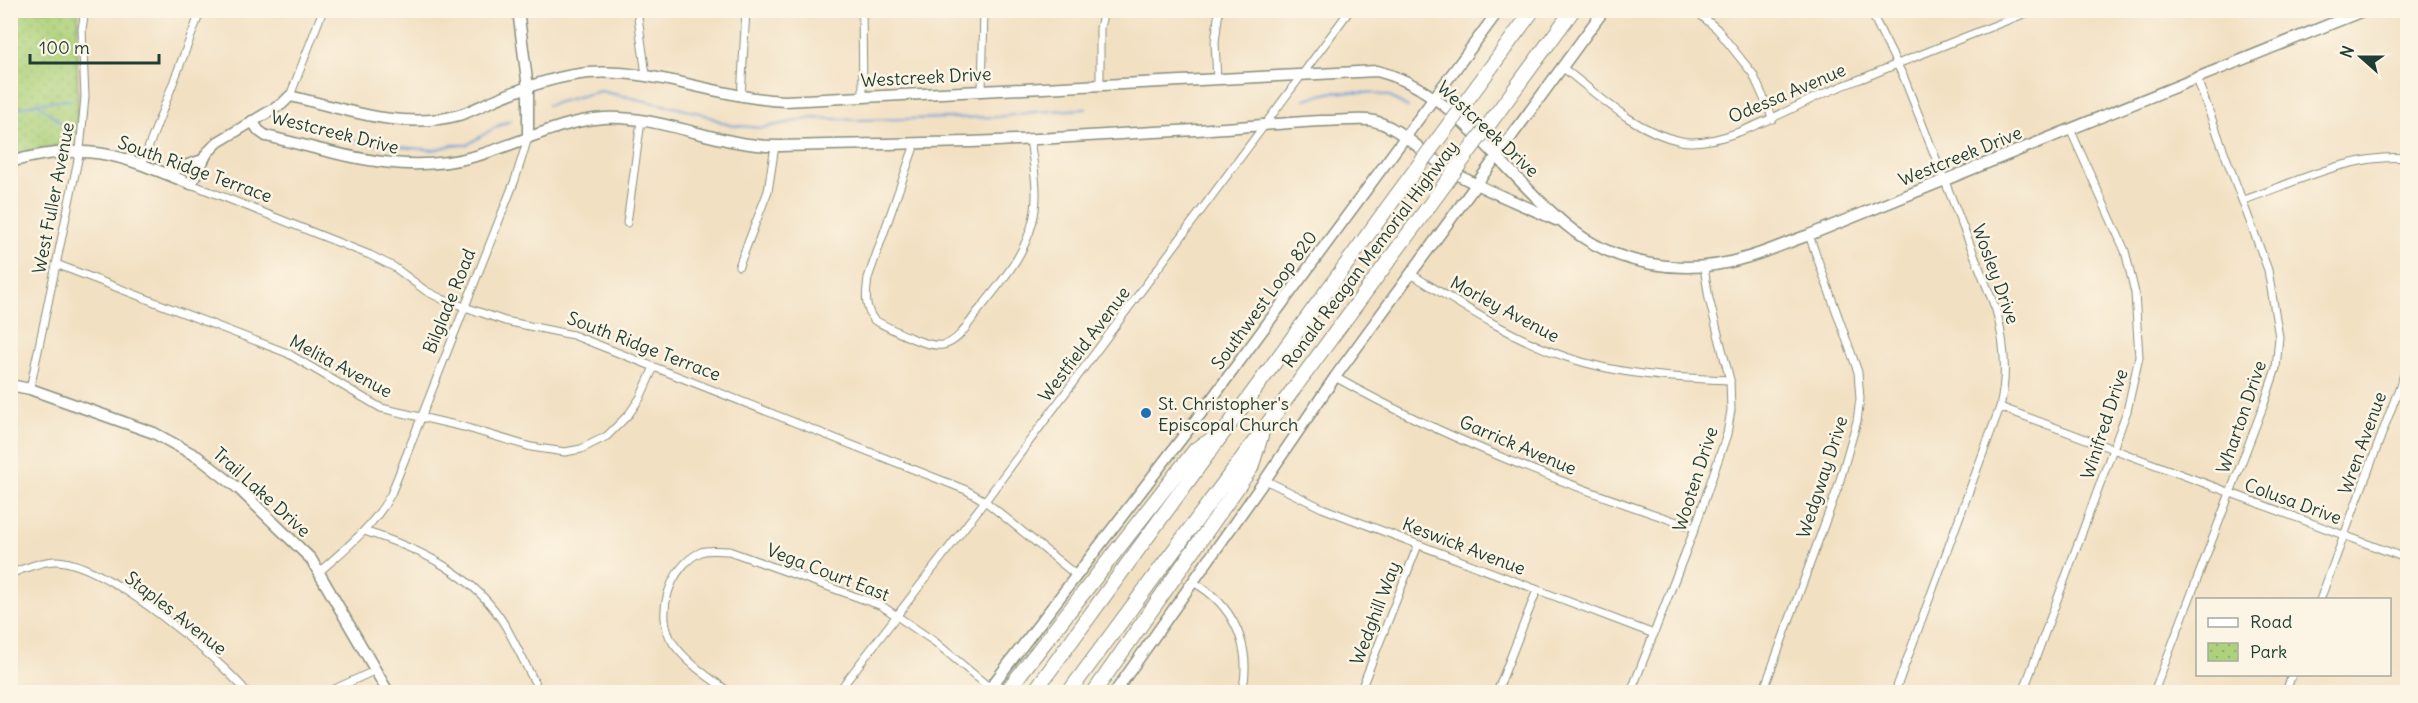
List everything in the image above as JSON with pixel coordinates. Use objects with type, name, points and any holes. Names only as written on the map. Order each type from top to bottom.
[{"type":"highway","name":"Ronald Reagan Memorial Highway","points":[[1034,693],[1533,10]]},
{"type":"highway","name":"Ronald Reagan Memorial Highway","points":[[1068,693],[1573,10]]},
{"type":"highway","points":[[1094,693],[1251,468],[1263,427]]},
{"type":"highway","points":[[1006,693],[1196,449],[1223,433]]},
{"type":"street","name":"West Fuller Avenue","points":[[30,389],[80,150],[85,97],[82,29],[85,10]]},
{"type":"street","points":[[142,164],[201,10]]},
{"type":"street","points":[[290,96],[323,10]]},
{"type":"street","name":"Bilglade Road","points":[[318,573],[364,531],[385,506],[515,180],[528,138],[528,88],[518,10]]},
{"type":"street","points":[[637,10],[646,75]]},
{"type":"street","points":[[741,97],[746,10]]},
{"type":"street","points":[[862,10],[863,96]]},
{"type":"street","points":[[982,91],[984,10]]},
{"type":"street","points":[[1100,85],[1099,56],[1104,10]]},
{"type":"street","points":[[1217,80],[1215,42],[1219,10]]},
{"type":"street","name":"Westfield Avenue","points":[[838,693],[985,501],[1350,10]]},
{"type":"street","name":"Southwest Loop 820","points":[[989,691],[1205,408],[1499,10]]},
{"type":"street","points":[[1115,693],[1335,377],[1604,10]]},
{"type":"street","points":[[1695,10],[1717,29],[1753,74],[1773,119]]},
{"type":"street","name":"Wosley Drive","points":[[1870,10],[1897,64],[1996,310],[2002,333],[2006,368],[2000,407],[1895,693]]},
{"type":"street","name":"Odessa Avenue","points":[[1562,68],[1624,115],[1655,132],[1681,141],[1692,142],[1713,139],[1773,119],[1814,98],[2034,10]]},
{"type":"street","name":"Westcreek Drive","points":[[191,184],[203,160],[218,142],[285,102],[290,96],[389,120],[418,121],[459,115],[557,78],[588,73],[646,75],[741,97],[785,101],[1377,71],[1400,77],[1434,96],[1564,224],[1577,234],[1615,256],[1660,266],[1704,267],[1744,259],[1809,235],[2365,10]]},
{"type":"street","name":"Wharton Drive","points":[[2154,693],[2264,404],[2278,355],[2277,324],[2268,270],[2244,200],[2197,79]]},
{"type":"street","name":"Westcreek Drive","points":[[252,122],[259,131],[267,136],[362,159],[404,165],[463,159],[560,127],[589,120],[612,118],[641,121],[728,141],[775,146],[915,144],[1370,120],[1389,127],[1405,137],[1434,162],[1564,224]]},
{"type":"street","points":[[627,223],[641,121]]},
{"type":"street","name":"Winifred Drive","points":[[2023,693],[2134,391],[2139,357],[2135,293],[2125,251],[2070,129]]},
{"type":"street","points":[[915,144],[868,278],[866,298],[868,313],[874,320],[895,330],[927,343],[942,345],[956,338],[998,287],[1024,247],[1034,218],[1036,194],[1030,138]]},
{"type":"street","points":[[739,266],[768,192],[775,146]]},
{"type":"street","name":"South Ridge Terrace","points":[[10,162],[56,152],[80,150],[116,156],[142,164],[370,255],[394,267],[426,291],[464,308],[505,321],[573,335],[966,490],[985,501],[1076,575]]},
{"type":"street","points":[[2244,200],[2360,161],[2389,157],[2408,158]]},
{"type":"street","points":[[164,173],[203,160]]},
{"type":"street","name":"Wedgway Drive","points":[[1762,693],[1838,487],[1857,421],[1860,399],[1858,372],[1809,235]]},
{"type":"street","name":"Melita Avenue","points":[[56,264],[287,354],[381,408],[421,415],[531,447],[565,452],[581,450],[607,436],[619,426],[640,398],[654,367]]},
{"type":"street","name":"Wooten Drive","points":[[1631,693],[1695,528],[1726,435],[1731,410],[1730,380],[1709,298],[1704,267]]},
{"type":"street","name":"Morley Avenue","points":[[1411,274],[1469,310],[1528,341],[1565,357],[1617,370],[1730,380]]},
{"type":"street","name":"Wren Avenue","points":[[2321,598],[2408,364]]},
{"type":"street","name":"Garrick Avenue","points":[[1335,377],[1382,402],[1548,476],[1695,528]]},
{"type":"street","name":"Trail Lake Drive","points":[[10,385],[30,389],[154,433],[198,458],[239,489],[292,538],[311,559],[388,693]]},
{"type":"street","name":"Colusa Drive","points":[[2000,407],[2408,559]]},
{"type":"street","name":"Keswick Avenue","points":[[1265,480],[1322,508],[1654,634]]},
{"type":"street","points":[[364,531],[432,558],[468,582],[489,604],[505,626],[540,693]]},
{"type":"street","name":"Wedghill Way","points":[[1360,693],[1418,545]]},
{"type":"street","name":"Vega Court East","points":[[729,693],[682,655],[666,631],[663,619],[667,594],[677,576],[688,562],[702,551],[729,551],[882,606],[935,642],[989,691]]},
{"type":"street","name":"Staples Avenue","points":[[10,574],[53,560],[86,568],[105,577],[122,587],[192,641],[247,693]]},
{"type":"street","points":[[1193,582],[1207,590],[1221,604],[1231,615],[1238,630],[1245,657],[1242,693]]},
{"type":"street","points":[[1497,693],[1537,590]]},
{"type":"street","points":[[328,693],[376,670]]},
{"type":"street","points":[[2286,693],[2292,676]]},
{"type":"street","points":[[10,686],[14,693]]},
{"type":"green space","points":[[11,10],[79,11],[78,109],[75,142],[11,155]]},
{"type":"waterway","points":[[548,105],[600,91],[700,113],[729,125],[761,128],[813,118],[858,120],[998,117],[1086,109]]},
{"type":"waterway","points":[[1305,99],[1333,92],[1373,93],[1388,96],[1408,107]]},
{"type":"waterway","points":[[10,111],[36,103],[71,100]]},
{"type":"waterway","points":[[38,104],[68,129]]},
{"type":"waterway","points":[[288,120],[317,125],[338,136],[368,144],[434,150],[452,145],[467,145],[511,120]]},
{"type":"place","name":"St. Christopher's Episcopal Church","points":[[1146,413]]}]
